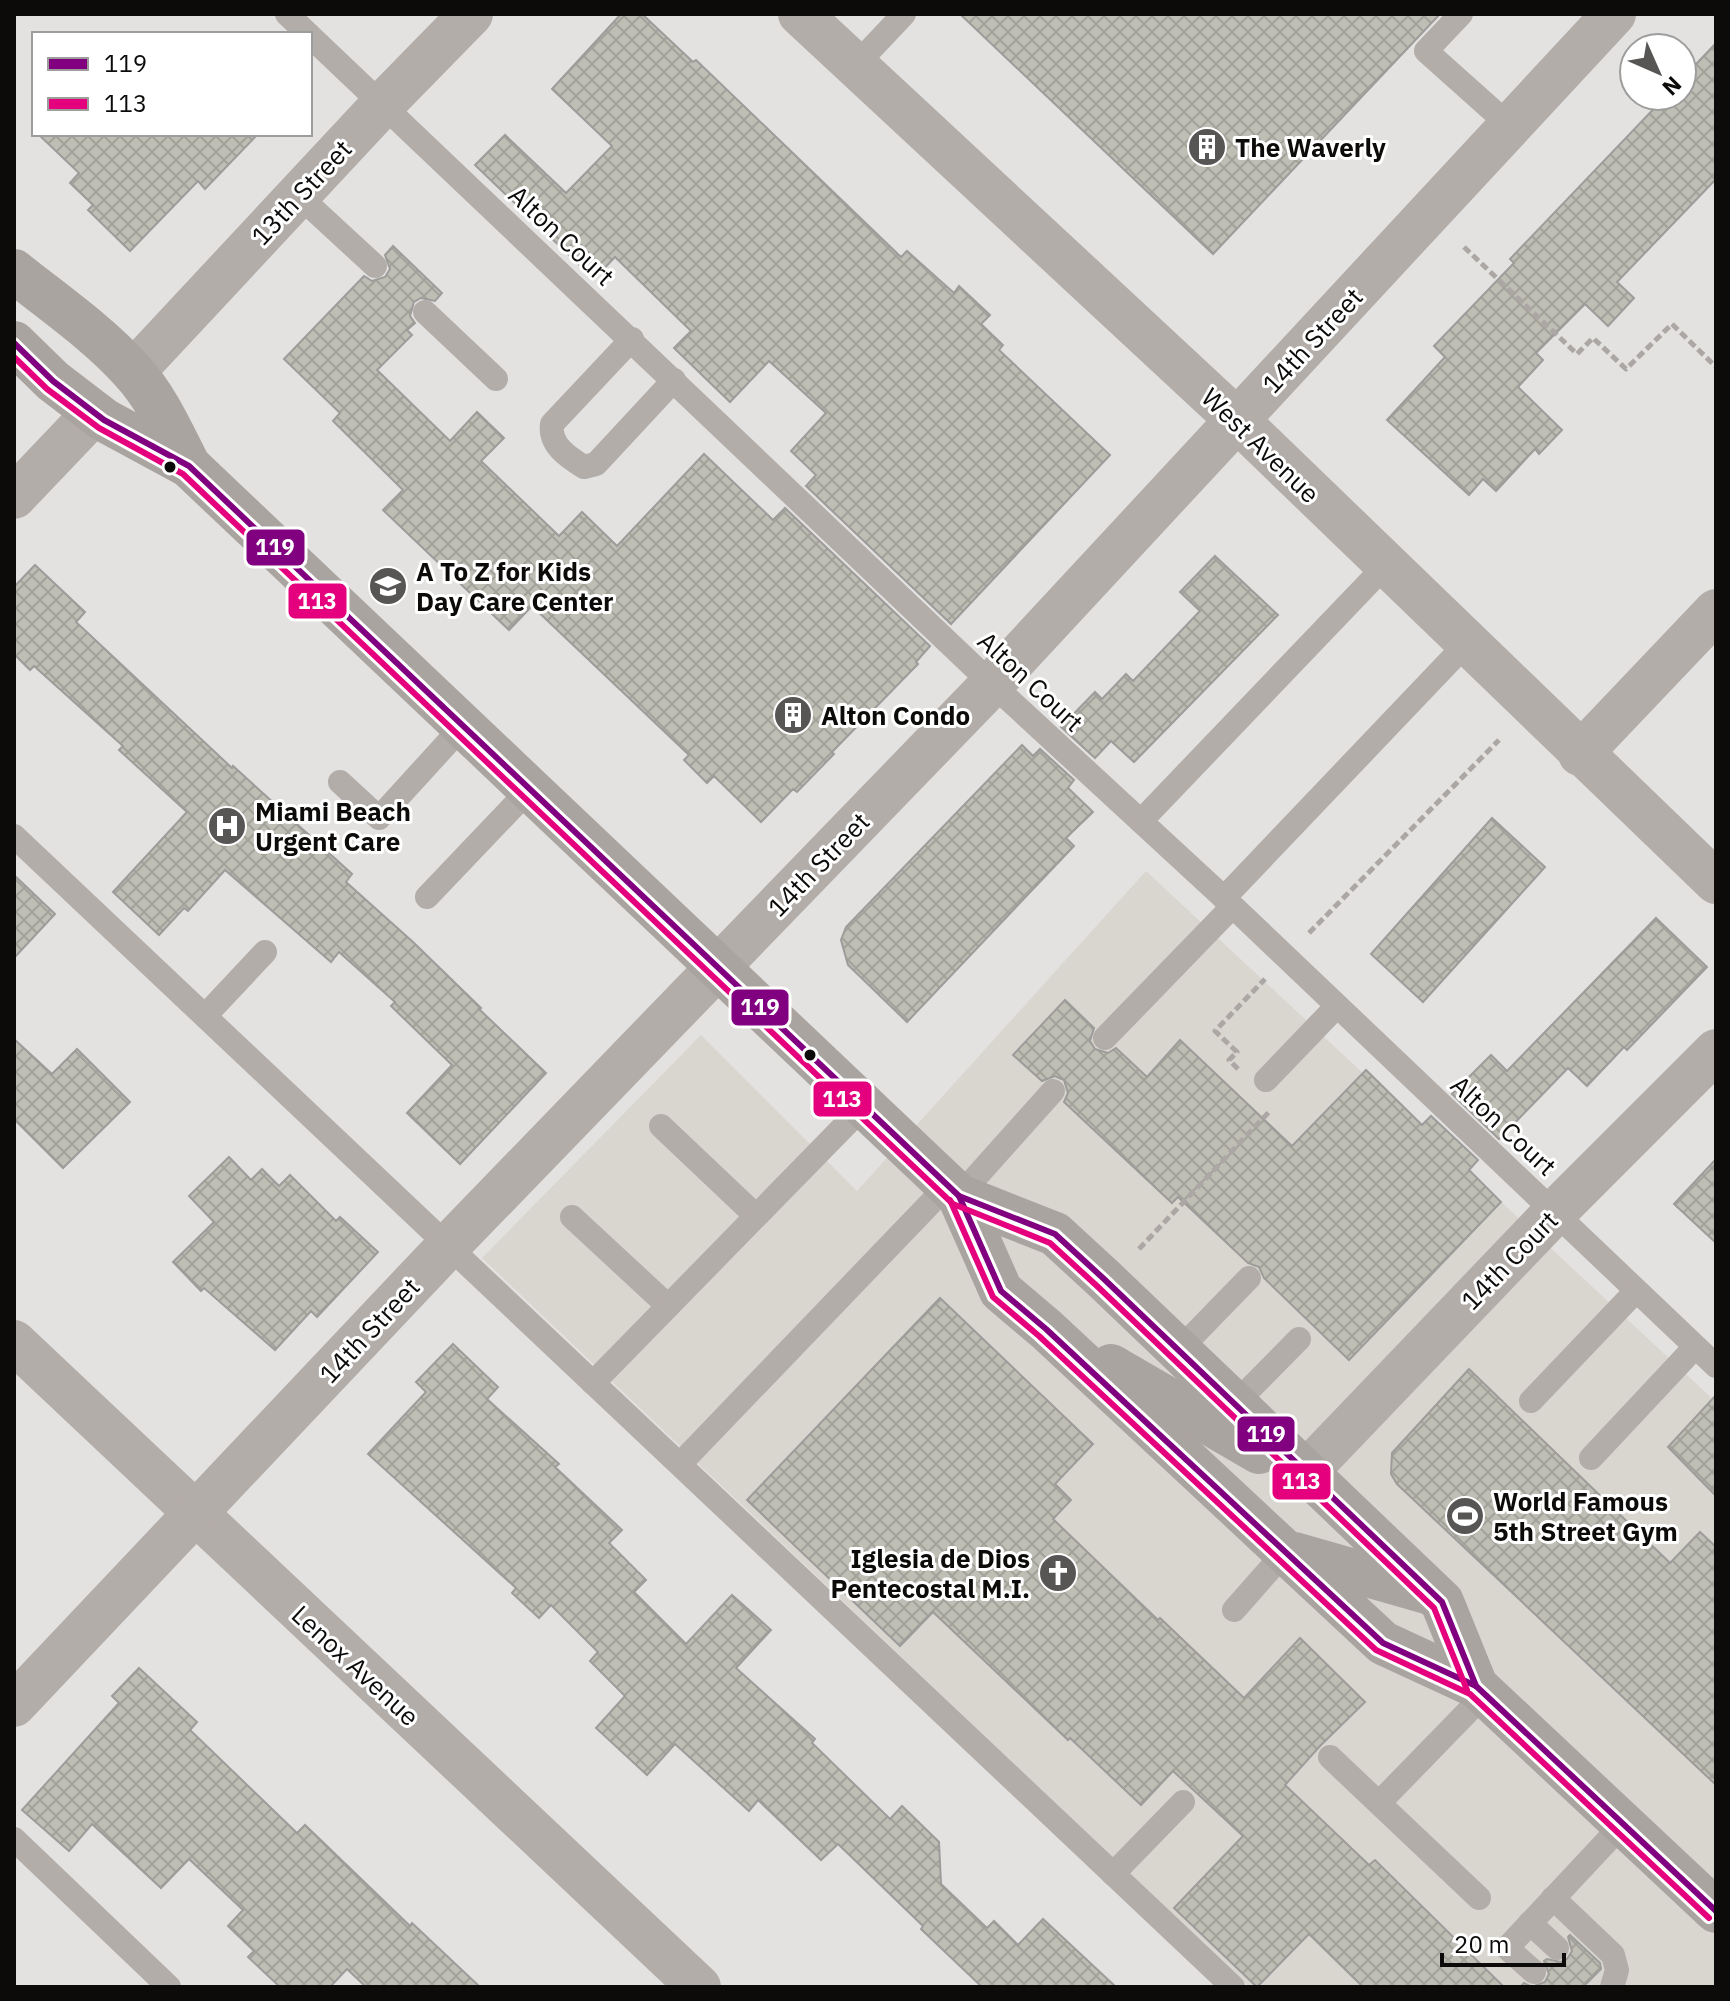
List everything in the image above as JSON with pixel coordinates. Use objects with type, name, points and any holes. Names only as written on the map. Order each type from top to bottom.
[{"type":"highway","points":[[14,271],[96,337],[133,372],[162,412],[189,466]]},
{"type":"highway","points":[[14,343],[53,381],[94,413],[189,466],[864,1106],[953,1191],[1001,1291],[1046,1329],[1383,1643],[1481,1690],[1716,1911]]},
{"type":"highway","points":[[953,1191],[1055,1234],[1442,1602],[1481,1690]]},
{"type":"highway","points":[[1046,1329],[1248,1447],[1306,1472]]},
{"type":"highway","points":[[1286,1551],[1433,1594]]},
{"type":"street","name":"13th Street","points":[[133,372],[471,14]]},
{"type":"street","name":"West Avenue","points":[[800,14],[1237,420],[1716,882]]},
{"type":"street","name":"14th Street","points":[[14,1705],[448,1246],[992,684],[1614,14]]},
{"type":"street","points":[[14,497],[94,413]]},
{"type":"street","points":[[1580,754],[1716,611]]},
{"type":"street","name":"14th Court","points":[[1306,1472],[1555,1212],[1716,1051]]},
{"type":"street","name":"Lenox Avenue","points":[[14,1342],[699,1987]]},
{"type":"lane","name":"Alton Court","points":[[287,14],[306,32]]},
{"type":"lane","points":[[855,66],[904,14]]},
{"type":"lane","points":[[1461,14],[1420,46],[1510,126]]},
{"type":"lane","name":"Alton Court","points":[[312,38],[1716,1366]]},
{"type":"lane","points":[[298,195],[375,266]]},
{"type":"lane","points":[[425,312],[496,379]]},
{"type":"lane","points":[[632,339],[552,424],[551,434],[557,445],[584,467],[596,464],[674,380]]},
{"type":"lane","points":[[1141,821],[1386,565]]},
{"type":"lane","points":[[1105,1038],[1467,643]]},
{"type":"lane","points":[[340,782],[379,818],[462,727]]},
{"type":"lane","points":[[427,897],[529,790]]},
{"type":"lane","points":[[14,836],[1233,1987]]},
{"type":"lane","points":[[205,1016],[265,952]]},
{"type":"lane","points":[[1257,1079],[1337,1006]]},
{"type":"lane","points":[[680,1464],[1053,1091]]},
{"type":"lane","points":[[593,1383],[864,1106]]},
{"type":"lane","points":[[661,1126],[755,1215]]},
{"type":"lane","points":[[572,1217],[668,1306]]},
{"type":"lane","points":[[1178,1351],[1249,1278]]},
{"type":"lane","points":[[1531,1401],[1636,1291]]},
{"type":"lane","points":[[1234,1405],[1299,1339]]},
{"type":"lane","points":[[1591,1458],[1695,1347]]},
{"type":"lane","points":[[1234,1610],[1286,1551]]},
{"type":"lane","points":[[1379,1803],[1481,1690]]},
{"type":"lane","points":[[1330,1757],[1479,1898]]},
{"type":"lane","points":[[1113,1874],[1183,1802]]},
{"type":"lane","points":[[1534,1972],[1507,1948],[1623,1824]]},
{"type":"lane","points":[[14,1839],[169,1987]]},
{"type":"lane","points":[[1553,1898],[1613,1955],[1617,1970],[1600,1984]]},
{"type":"lane","points":[[1530,1923],[1557,1948]]},
{"type":"path","points":[[1464,247],[1577,354],[1593,338],[1626,369],[1672,324],[1716,367]]},
{"type":"path","points":[[1306,936],[1499,740]]},
{"type":"path","points":[[1257,1079],[1229,1060],[1237,1052],[1215,1031],[1268,975]]},
{"type":"path","points":[[1139,1249],[1276,1105]]},
{"type":"shaded area","points":[[1146,871],[1716,1402],[1716,1987],[1249,1987],[482,1258],[701,1035],[857,1191]]},
{"type":"building","points":[[621,14],[642,14],[693,62],[696,60],[901,257],[907,251],[954,293],[959,286],[990,315],[981,324],[1003,345],[999,350],[1110,455],[951,624],[806,486],[816,475],[791,451],[826,413],[769,361],[730,402],[674,348],[691,331],[615,257],[594,279],[475,165],[505,135],[566,193],[612,146],[552,89]]},
{"type":"building","name":"The Waverly","points":[[960,14],[1440,14],[1213,254]]},
{"type":"building","points":[[1716,43],[1716,179],[1617,282],[1634,298],[1608,326],[1585,304],[1536,353],[1543,360],[1518,387],[1562,430],[1539,454],[1535,449],[1496,491],[1483,479],[1469,495],[1387,420],[1445,357],[1434,346],[1514,263],[1510,259],[1651,112],[1698,112],[1698,62]]},
{"type":"building","points":[[40,136],[256,136],[205,189],[198,181],[130,251],[88,210],[93,205],[70,183],[79,173]]},
{"type":"building","points":[[393,246],[442,293],[435,301],[421,298],[414,302],[410,316],[415,323],[407,330],[412,335],[377,370],[450,441],[477,412],[504,438],[481,461],[559,536],[582,512],[617,546],[704,454],[773,520],[785,508],[930,646],[916,662],[918,664],[832,752],[834,754],[797,792],[793,789],[761,822],[714,776],[707,783],[684,760],[689,755],[532,606],[509,630],[383,510],[403,490],[333,421],[340,413],[284,359],[364,276],[372,281],[385,277],[390,269],[385,255]]},
{"type":"building","points":[[1215,556],[1278,615],[1134,762],[1111,741],[1095,758],[1061,727],[1095,692],[1102,699],[1126,674],[1133,681],[1200,611],[1180,592]]},
{"type":"building","points":[[35,565],[85,612],[76,622],[232,768],[352,874],[346,882],[413,942],[546,1073],[460,1164],[407,1113],[452,1065],[391,1006],[395,1002],[339,952],[331,962],[225,870],[188,911],[184,908],[159,935],[113,892],[187,812],[119,750],[123,746],[34,666],[30,670],[14,654],[14,587]]},
{"type":"building","points":[[1022,745],[1033,756],[1040,749],[1074,780],[1068,788],[1093,812],[1066,838],[1074,846],[907,1022],[848,965],[841,940],[846,927]]},
{"type":"building","points":[[1492,818],[1545,867],[1423,1002],[1371,954]]},
{"type":"building","points":[[14,875],[55,914],[14,958]]},
{"type":"building","points":[[1656,918],[1707,967],[1627,1050],[1624,1047],[1587,1086],[1568,1068],[1499,1139],[1452,1094],[1491,1055],[1507,1071]]},
{"type":"building","points":[[1065,1000],[1094,1028],[1090,1041],[1095,1049],[1108,1053],[1116,1048],[1147,1077],[1180,1040],[1292,1146],[1366,1070],[1422,1125],[1431,1116],[1478,1160],[1469,1170],[1501,1202],[1349,1360],[1264,1278],[1259,1267],[1248,1263],[1178,1197],[1172,1203],[1064,1102],[1068,1093],[1064,1080],[1055,1076],[1042,1081],[1013,1055]]},
{"type":"building","points":[[14,1039],[52,1074],[77,1049],[130,1102],[63,1168],[14,1119]]},
{"type":"building","points":[[229,1157],[251,1180],[262,1169],[279,1186],[290,1175],[336,1221],[340,1217],[378,1252],[317,1317],[311,1311],[275,1350],[204,1288],[201,1291],[173,1262],[214,1222],[189,1196]]},
{"type":"building","points":[[1716,1159],[1716,1243],[1674,1204]]},
{"type":"building","points":[[940,1298],[1093,1444],[1055,1484],[1071,1500],[1053,1519],[1158,1620],[1160,1618],[1244,1698],[1300,1638],[1365,1702],[1285,1785],[1369,1865],[1375,1860],[1504,1987],[1363,1987],[1309,1934],[1257,1987],[1174,1908],[1243,1836],[1173,1771],[1141,1805],[933,1612],[900,1646],[747,1500]]},
{"type":"building","points":[[453,1344],[498,1387],[487,1399],[559,1464],[555,1467],[622,1530],[609,1543],[646,1580],[634,1592],[686,1644],[732,1595],[771,1630],[736,1668],[815,1739],[812,1743],[890,1819],[902,1806],[939,1842],[941,1884],[987,1928],[994,1921],[1018,1945],[1043,1919],[1116,1987],[982,1987],[838,1844],[821,1860],[758,1800],[749,1811],[675,1744],[647,1775],[596,1728],[625,1696],[590,1661],[598,1652],[551,1605],[539,1618],[512,1593],[516,1588],[368,1454],[426,1392],[416,1382]]},
{"type":"building","points":[[1469,1369],[1670,1563],[1700,1532],[1716,1547],[1716,1785],[1397,1484],[1391,1474],[1392,1453]]},
{"type":"building","points":[[1716,1395],[1716,1496],[1668,1447]]},
{"type":"building","points":[[139,1668],[197,1722],[190,1730],[297,1833],[305,1825],[410,1926],[412,1923],[480,1987],[366,1987],[347,1969],[330,1987],[280,1987],[248,1957],[254,1951],[228,1926],[243,1910],[189,1859],[161,1888],[92,1824],[69,1851],[22,1810],[119,1703],[112,1696]]},
{"type":"building","points":[[1570,1935],[1600,1963],[1601,1969],[1583,1987],[1532,1987],[1545,1982],[1549,1974],[1544,1961],[1561,1962],[1567,1959],[1572,1951]]},
{"type":"transit line","name":"119","points":[[14,343],[53,381],[104,420],[189,466],[959,1196],[1055,1234],[1104,1279],[1442,1602],[1476,1686]]},
{"type":"transit line","name":"113","points":[[14,357],[47,389],[99,428],[183,474],[953,1204],[1050,1243],[1097,1286],[1434,1608],[1467,1690]]},
{"type":"transit line","name":"119","points":[[959,1196],[1001,1291],[1046,1329],[1383,1643],[1476,1686],[1716,1911]]},
{"type":"transit line","name":"113","points":[[950,1200],[993,1297],[1039,1336],[1376,1650],[1470,1694],[1709,1918]]},
{"type":"place","name":"The Waverly","points":[[1207,147]]},
{"type":"place","name":"A To Z for Kids Day Care Center","points":[[388,586]]},
{"type":"place","name":"Alton Condo","points":[[793,715]]},
{"type":"place","name":"Miami Beach Urgent Care","points":[[227,826]]},
{"type":"place","name":"World Famous 5th Street Gym","points":[[1465,1516]]},
{"type":"place","name":"Iglesia de Dios Pentecostal M.I.","points":[[1058,1573]]}]
